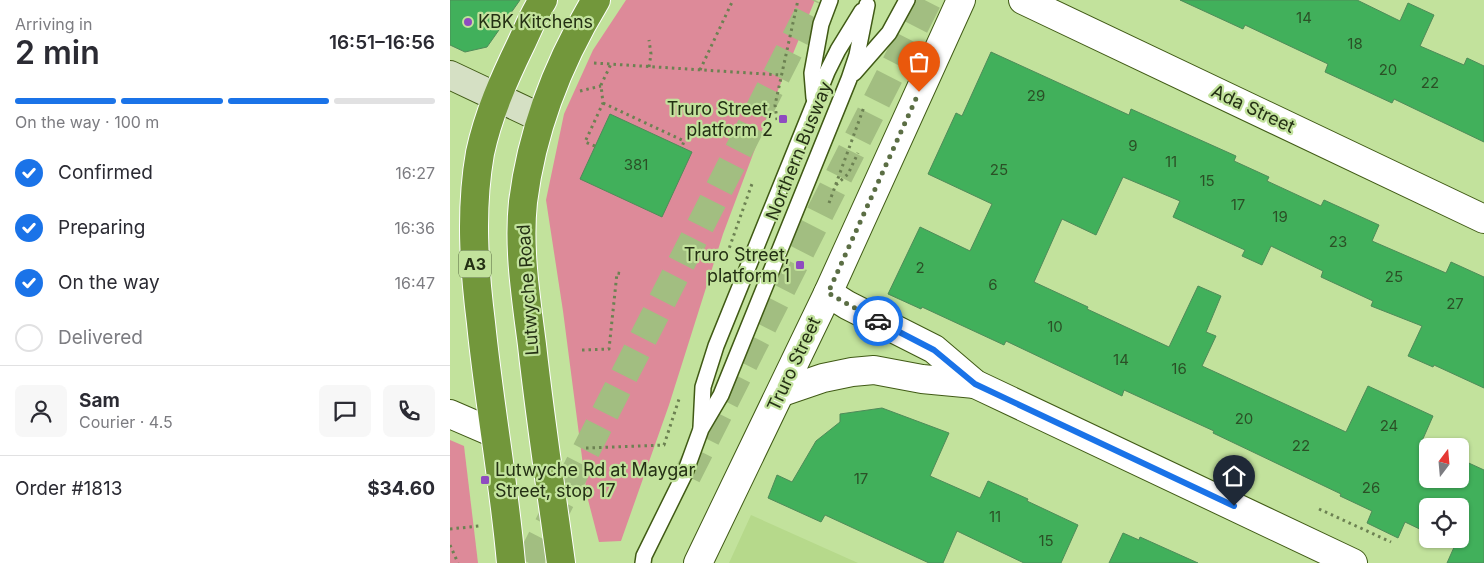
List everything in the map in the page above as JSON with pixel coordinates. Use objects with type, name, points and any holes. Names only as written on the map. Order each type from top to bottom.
[{"type":"highway","name":"A3","points":[[511,563],[475,271],[474,228],[480,154],[496,96],[543,0]]},
{"type":"highway","name":"Lutwyche Road","points":[[561,563],[527,309],[522,238],[523,203],[528,172],[541,118],[564,60],[596,0]]},
{"type":"main road","points":[[450,75],[541,118]]},
{"type":"street","name":"Truro Street","points":[[698,563],[782,392],[961,0]]},
{"type":"street","name":"Ada Street","points":[[1023,0],[1484,219]]},
{"type":"street","points":[[828,293],[847,305],[934,350],[975,384],[1353,563]]},
{"type":"street","points":[[782,392],[824,378],[852,372],[874,370],[922,379],[975,384]]},
{"type":"street","points":[[450,414],[494,433]]},
{"type":"lane","name":"Northern Busway","points":[[815,102],[812,73],[821,24],[830,0]]},
{"type":"lane","name":"Northern Busway","points":[[849,79],[889,33],[907,0]]},
{"type":"lane","name":"Northern Busway","points":[[700,429],[703,388],[716,346],[815,102],[838,50],[868,2]]},
{"type":"lane","name":"Northern Busway","points":[[642,561],[685,473],[700,429],[721,395],[849,79],[857,55],[868,2]]},
{"type":"path","points":[[700,70],[733,0]]},
{"type":"path","points":[[777,120],[774,106],[798,0]]},
{"type":"path","points":[[649,40],[651,54],[649,67]]},
{"type":"path","points":[[588,63],[781,75]]},
{"type":"path","points":[[595,146],[585,142],[603,103],[601,85],[611,64]]},
{"type":"path","points":[[603,103],[684,141],[682,147]]},
{"type":"path","points":[[830,202],[864,104]]},
{"type":"path","points":[[725,261],[753,181]]},
{"type":"path","points":[[582,350],[609,349],[617,273],[624,274]]},
{"type":"path","points":[[586,448],[664,445],[681,392]]},
{"type":"path","points":[[1319,509],[1391,542]]},
{"type":"path","points":[[450,529],[482,526]]},
{"type":"path","points":[[450,545],[458,563]]},
{"type":"shaded area","points":[[626,0],[815,0],[767,117],[723,234],[669,405],[621,541],[599,542],[587,496],[563,311],[546,200],[564,114],[593,50]]},
{"type":"shaded area","points":[[450,440],[464,446],[478,563],[450,563]]},
{"type":"shaded area","points":[[751,515],[858,563],[729,563]]},
{"type":"building","points":[[450,0],[520,0],[487,47],[465,52],[450,45]]},
{"type":"building","points":[[1180,0],[1357,0],[1400,21],[1408,3],[1434,15],[1420,46],[1464,65],[1467,58],[1484,66],[1484,142],[1394,99],[1392,103],[1325,72],[1328,64],[1245,25],[1243,29]]},
{"type":"building","points":[[991,52],[1129,115],[1131,109],[1236,156],[1234,161],[1269,177],[1267,181],[1321,206],[1324,200],[1379,225],[1372,241],[1446,273],[1451,262],[1484,277],[1484,388],[1434,365],[1433,367],[1408,356],[1422,326],[1371,306],[1373,301],[1321,277],[1323,271],[1271,246],[1262,265],[1242,256],[1245,250],[1173,217],[1180,201],[1123,177],[1096,235],[1062,219],[1034,282],[1169,347],[1198,286],[1221,296],[1206,332],[1216,336],[1202,366],[1346,432],[1368,386],[1433,416],[1423,438],[1419,438],[1419,488],[1469,488],[1469,463],[1484,470],[1484,563],[1447,563],[1454,548],[1469,548],[1469,498],[1419,498],[1419,529],[1405,522],[1398,538],[1367,523],[1372,511],[1340,496],[1341,494],[1213,433],[1214,431],[1124,390],[1122,396],[1006,341],[1004,345],[922,307],[921,309],[888,294],[920,227],[970,251],[992,204],[928,174],[956,113],[962,116]]},
{"type":"building","points":[[610,114],[692,152],[662,217],[580,179]]},
{"type":"building","points":[[882,408],[949,433],[930,476],[980,498],[988,481],[1078,525],[1061,563],[1024,563],[957,531],[943,563],[929,563],[825,515],[821,522],[768,498],[777,475],[792,482],[816,441],[840,422],[840,414]]},
{"type":"building","points":[[1123,533],[1139,540],[1140,537],[1198,563],[1109,563]]},
{"type":"tunnel","points":[[529,563],[815,0]]},
{"type":"tunnel","points":[[687,476],[928,0]]},
{"type":"way so far","points":[[878,321],[828,293],[919,92]]},
{"type":"place","name":"KBK Kitchens","points":[[468,22]]},
{"type":"place","name":"Truro Street, platform 2","points":[[783,119]]},
{"type":"place","name":"Truro Street, platform 1","points":[[800,265]]},
{"type":"place","name":"Lutwyche Rd at Maygar Street, stop 17","points":[[485,480]]},
{"type":"route","points":[[878,321],[934,350],[975,384],[1234,506]]}]
